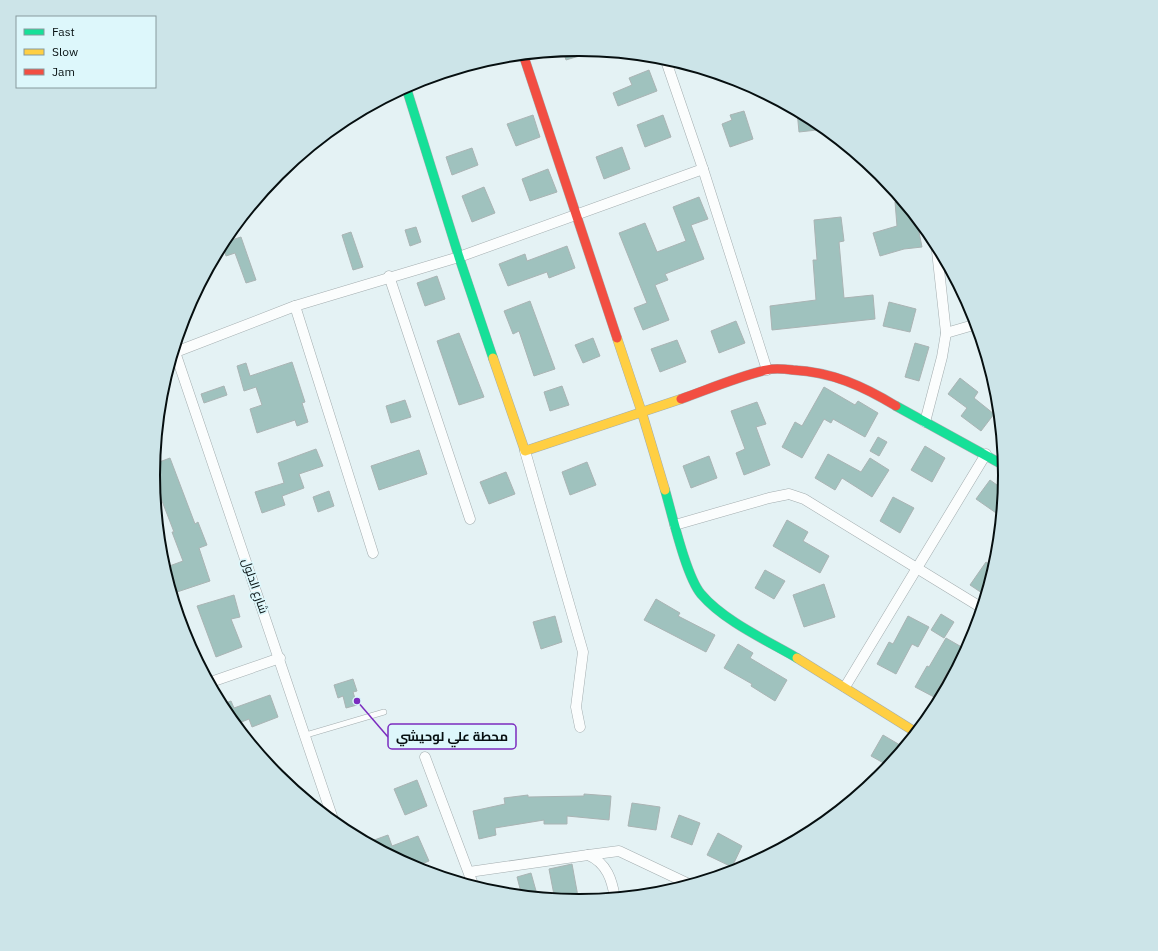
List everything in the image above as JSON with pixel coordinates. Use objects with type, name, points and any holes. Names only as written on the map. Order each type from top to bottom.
[{"type":"street","points":[[525,60],[575,215],[642,413],[690,574],[700,593],[723,614],[844,687],[912,731]]},
{"type":"street","points":[[669,66],[768,370]]},
{"type":"street","points":[[408,93],[459,257],[525,451],[583,652],[576,707],[580,727]]},
{"type":"street","points":[[180,349],[295,306],[389,276],[459,257],[703,169]]},
{"type":"street","points":[[925,422],[942,357],[946,333],[938,259]]},
{"type":"street","points":[[389,276],[470,519]]},
{"type":"street","points":[[295,306],[373,552]]},
{"type":"street","points":[[946,333],[971,326]]},
{"type":"street","name":"شارع الدلول","points":[[177,359],[280,658],[331,813]]},
{"type":"street","points":[[525,451],[768,370],[794,368],[817,371],[858,384],[998,462]]},
{"type":"street","points":[[844,687],[986,454]]},
{"type":"street","points":[[675,525],[768,498],[789,494],[804,499],[977,605]]},
{"type":"street","points":[[214,681],[280,658]]},
{"type":"street","points":[[425,757],[472,881]]},
{"type":"street","points":[[468,872],[618,851],[684,882]]},
{"type":"street","points":[[588,855],[596,859],[608,874],[613,893]]},
{"type":"lane","points":[[306,735],[384,712]]},
{"type":"building","points":[[579,56],[566,60],[565,57]]},
{"type":"building","points":[[649,70],[657,91],[618,106],[613,93],[632,85],[629,78]]},
{"type":"building","points":[[744,111],[753,139],[730,147],[722,124],[732,120],[730,115]]},
{"type":"building","points":[[533,115],[540,137],[516,146],[507,124]]},
{"type":"building","points":[[663,115],[671,137],[645,147],[637,125]]},
{"type":"building","points":[[798,118],[816,130],[799,132]]},
{"type":"building","points":[[622,147],[630,169],[604,179],[596,157]]},
{"type":"building","points":[[472,148],[478,165],[452,175],[446,157]]},
{"type":"building","points":[[548,169],[557,192],[530,201],[522,179]]},
{"type":"building","points":[[484,187],[495,213],[472,222],[462,196]]},
{"type":"building","points":[[699,197],[708,219],[691,225],[704,259],[665,274],[668,280],[655,285],[669,320],[643,330],[634,308],[647,303],[619,233],[645,223],[657,252],[686,241],[673,207]]},
{"type":"building","points":[[895,202],[918,229],[922,247],[904,249],[880,256],[873,233],[897,226]]},
{"type":"building","points":[[841,217],[844,241],[839,242],[844,298],[873,295],[875,319],[772,330],[770,306],[816,300],[813,260],[817,260],[814,220]]},
{"type":"building","points":[[416,227],[421,242],[410,246],[405,230]]},
{"type":"building","points":[[351,232],[363,267],[353,270],[342,235]]},
{"type":"building","points":[[241,237],[256,280],[246,283],[235,253],[226,256],[225,251],[231,240]]},
{"type":"building","points":[[567,246],[575,268],[549,278],[547,272],[508,286],[499,264],[525,254],[527,261]]},
{"type":"building","points":[[437,276],[445,299],[425,306],[417,283]]},
{"type":"building","points":[[530,301],[555,369],[534,376],[519,331],[513,334],[504,311]]},
{"type":"building","points":[[889,302],[916,309],[910,332],[883,326]]},
{"type":"building","points":[[736,321],[745,343],[719,353],[711,331]]},
{"type":"building","points":[[459,333],[484,397],[459,405],[437,341]]},
{"type":"building","points":[[593,338],[600,356],[583,363],[575,345]]},
{"type":"building","points":[[677,340],[686,362],[660,372],[651,349]]},
{"type":"building","points":[[915,343],[929,347],[919,381],[905,377]]},
{"type":"building","points":[[292,362],[305,402],[302,403],[308,422],[297,426],[295,420],[257,433],[250,409],[262,405],[256,387],[244,391],[237,366],[246,363],[250,376]]},
{"type":"building","points":[[960,378],[978,392],[974,398],[994,414],[981,431],[961,416],[967,408],[948,394]]},
{"type":"building","points":[[224,386],[227,395],[204,403],[201,394]]},
{"type":"building","points":[[562,386],[569,405],[550,411],[544,392]]},
{"type":"building","points":[[824,387],[855,405],[858,401],[878,413],[865,437],[833,419],[831,423],[824,419],[802,458],[782,447],[795,422],[802,426]]},
{"type":"building","points":[[405,400],[411,417],[391,423],[386,406]]},
{"type":"building","points":[[757,402],[766,424],[756,427],[770,465],[744,475],[736,453],[745,449],[731,411]]},
{"type":"building","points":[[878,437],[887,442],[879,456],[870,451]]},
{"type":"building","points":[[925,446],[945,458],[932,482],[911,470]]},
{"type":"building","points":[[316,449],[323,466],[299,474],[304,488],[282,496],[285,505],[262,513],[255,492],[284,483],[278,463]]},
{"type":"building","points":[[419,450],[427,474],[379,490],[371,466]]},
{"type":"building","points":[[828,454],[861,472],[870,458],[889,470],[872,497],[842,478],[835,490],[815,478]]},
{"type":"building","points":[[709,456],[717,478],[691,488],[683,466]]},
{"type":"building","points":[[170,458],[195,524],[198,522],[207,545],[199,548],[210,581],[177,592],[170,566],[183,561],[160,496],[160,462]]},
{"type":"building","points":[[587,462],[596,485],[570,495],[562,472]]},
{"type":"building","points":[[506,472],[515,494],[489,504],[480,482]]},
{"type":"building","points":[[990,480],[998,486],[997,513],[976,499]]},
{"type":"building","points":[[329,491],[334,506],[318,512],[313,497]]},
{"type":"building","points":[[893,497],[914,508],[900,533],[880,521]]},
{"type":"building","points":[[787,520],[808,532],[803,541],[829,556],[820,573],[773,546]]},
{"type":"building","points":[[986,562],[989,564],[981,593],[970,585]]},
{"type":"building","points":[[765,570],[785,581],[774,599],[755,588]]},
{"type":"building","points":[[824,584],[835,617],[804,627],[793,595]]},
{"type":"building","points":[[234,595],[240,617],[231,619],[242,647],[216,657],[197,606]]},
{"type":"building","points":[[656,599],[680,613],[678,616],[715,635],[706,652],[644,620]]},
{"type":"building","points":[[941,614],[954,622],[944,638],[931,630]]},
{"type":"building","points":[[555,616],[562,642],[541,649],[533,622]]},
{"type":"building","points":[[908,616],[929,627],[918,647],[912,644],[896,674],[877,664],[889,642],[893,644]]},
{"type":"building","points":[[946,638],[962,647],[934,697],[915,687],[927,666],[929,667]]},
{"type":"building","points":[[738,644],[753,653],[750,658],[787,680],[775,701],[751,686],[752,684],[724,668]]},
{"type":"building","points":[[353,679],[357,691],[353,692],[357,705],[346,708],[343,696],[338,698],[334,685]]},
{"type":"building","points":[[270,695],[278,717],[252,727],[249,719],[240,723],[226,703],[231,701],[234,708]]},
{"type":"building","points":[[883,735],[900,745],[884,763],[871,756]]},
{"type":"building","points":[[417,780],[427,806],[405,815],[394,789]]},
{"type":"building","points":[[584,794],[611,796],[609,820],[567,816],[567,824],[544,824],[544,820],[495,828],[496,835],[479,839],[473,811],[505,804],[504,798],[528,795],[528,797],[584,796]]},
{"type":"building","points":[[632,803],[660,807],[656,830],[628,826]]},
{"type":"building","points":[[679,815],[700,823],[692,845],[671,837]]},
{"type":"building","points":[[718,833],[742,846],[731,866],[707,855]]},
{"type":"building","points":[[388,835],[392,846],[418,836],[429,861],[421,864],[372,841]]},
{"type":"building","points":[[572,864],[578,895],[554,894],[549,869]]},
{"type":"building","points":[[531,873],[536,892],[521,890],[517,877]]},
{"type":"traffic: fast","points":[[408,93],[459,257],[493,358]]},
{"type":"traffic: fast","points":[[896,406],[998,462]]},
{"type":"traffic: fast","points":[[665,490],[685,560],[695,585],[701,594],[721,613],[759,637],[797,658]]},
{"type":"traffic: slow","points":[[617,338],[642,413],[665,490]]},
{"type":"traffic: slow","points":[[493,358],[525,451],[681,399]]},
{"type":"traffic: slow","points":[[797,658],[913,730]]},
{"type":"traffic: jam","points":[[525,60],[617,338]]},
{"type":"traffic: jam","points":[[681,399],[744,376],[766,370],[780,369],[807,371],[847,381],[896,406]]},
{"type":"place","name":"محطة علي لوحيشي","points":[[357,701]]}]
